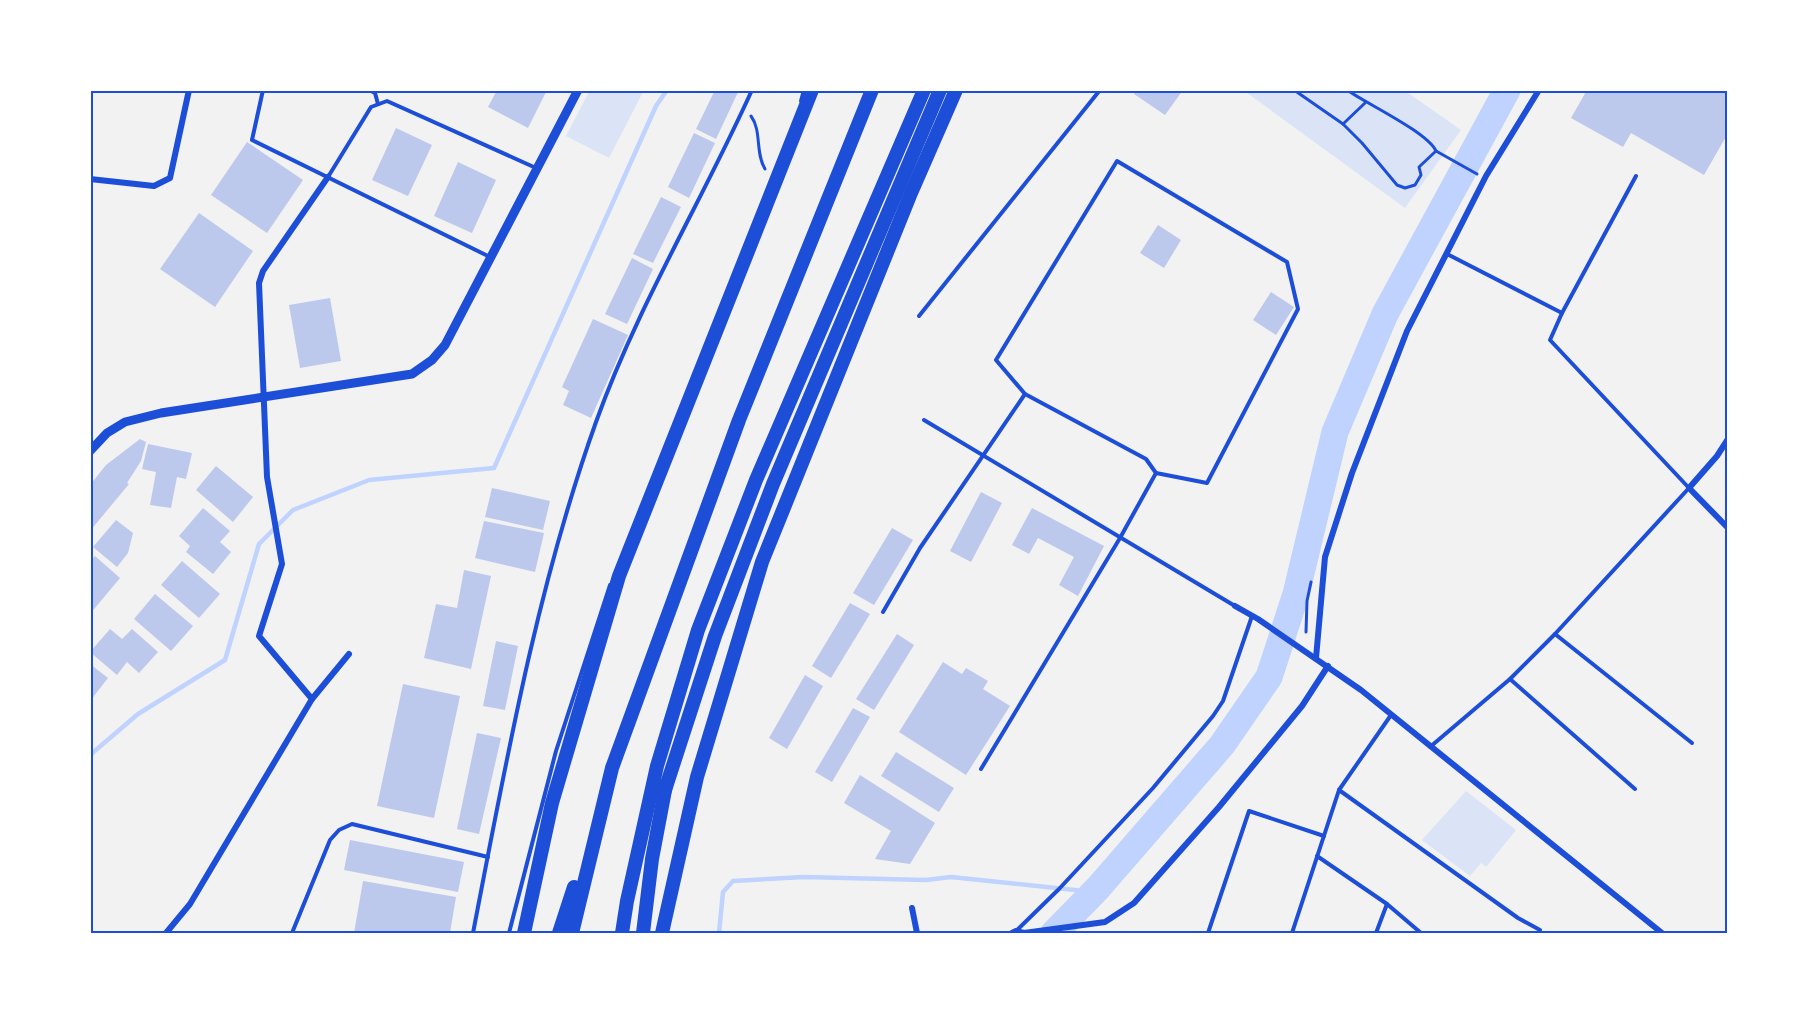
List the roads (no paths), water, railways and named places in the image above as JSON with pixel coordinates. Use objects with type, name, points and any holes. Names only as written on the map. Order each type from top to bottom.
[{"type":"highway","points":[[524,933],[552,803],[619,576],[812,90]]},
{"type":"highway","points":[[846,153],[865,90]]},
{"type":"highway","points":[[559,933],[612,768],[739,420],[872,90]]},
{"type":"highway","points":[[622,933],[657,766],[698,630],[756,480],[924,90]]},
{"type":"highway","points":[[664,794],[715,636],[774,484],[940,90]]},
{"type":"highway","points":[[662,933],[697,777],[762,562],[911,193],[956,90]]},
{"type":"highway","points":[[643,933],[652,859],[698,630]]},
{"type":"highway","points":[[572,933],[612,768]]},
{"type":"street","points":[[90,179],[154,186],[170,178],[189,90]]},
{"type":"street","points":[[90,451],[106,433],[125,422],[162,413],[412,374],[432,360],[445,345],[578,90]]},
{"type":"street","points":[[1316,658],[1325,557],[1349,484],[1407,331],[1486,176],[1539,90]]},
{"type":"street","points":[[312,699],[259,636],[282,564],[267,477],[259,283],[263,271],[328,177]]},
{"type":"street","points":[[1728,439],[1717,456],[1689,488],[1728,528]]},
{"type":"street","points":[[1235,606],[1328,666],[1662,933]]},
{"type":"street","points":[[166,933],[190,904],[312,699],[349,654]]},
{"type":"street","points":[[1014,932],[1023,933],[1105,922],[1134,903],[1219,807],[1302,706],[1328,666]]},
{"type":"street","points":[[912,908],[917,933]]},
{"type":"lane","points":[[263,90],[252,140],[490,257]]},
{"type":"lane","points":[[369,90],[375,93],[378,104]]},
{"type":"lane","points":[[473,933],[534,637],[569,505],[596,421],[632,335],[752,90]]},
{"type":"lane","points":[[800,101],[804,90]]},
{"type":"lane","points":[[919,316],[1100,90]]},
{"type":"lane","points":[[328,177],[371,107],[387,101],[536,168]]},
{"type":"lane","points":[[508,933],[556,751],[602,606],[773,180],[797,113]]},
{"type":"lane","points":[[1117,161],[1287,262],[1298,309],[1207,483],[1156,473],[1146,459],[1025,394],[996,360],[1117,161]]},
{"type":"lane","points":[[1430,747],[1510,679],[1555,634],[1689,488],[1550,340],[1562,313],[1636,176]]},
{"type":"lane","points":[[1447,254],[1562,313]]},
{"type":"lane","points":[[884,612],[920,548],[1025,394]]},
{"type":"lane","points":[[924,420],[1235,606]]},
{"type":"lane","points":[[981,769],[1120,538],[1156,473]]},
{"type":"lane","points":[[1014,932],[1059,889],[1153,788],[1213,716],[1223,701],[1255,617]]},
{"type":"lane","points":[[1555,634],[1692,744]]},
{"type":"lane","points":[[1510,679],[1635,789]]},
{"type":"lane","points":[[1292,933],[1339,790],[1391,715]]},
{"type":"lane","points":[[1339,790],[1518,918],[1540,930]]},
{"type":"lane","points":[[1208,933],[1249,811],[1324,836]]},
{"type":"lane","points":[[292,933],[330,840],[339,830],[352,824],[488,858]]},
{"type":"lane","points":[[1317,856],[1387,904],[1421,933]]},
{"type":"lane","points":[[1376,933],[1387,904]]},
{"type":"waterway","points":[[90,755],[138,714],[225,660],[259,544],[293,510],[369,480],[494,468],[656,106],[667,90]]},
{"type":"waterway","points":[[1054,933],[1098,888],[1222,745],[1269,677],[1296,594],[1335,432],[1385,314],[1507,90]]},
{"type":"waterway","points":[[719,933],[723,892],[733,881],[804,877],[926,880],[951,877],[1094,892]]}]
